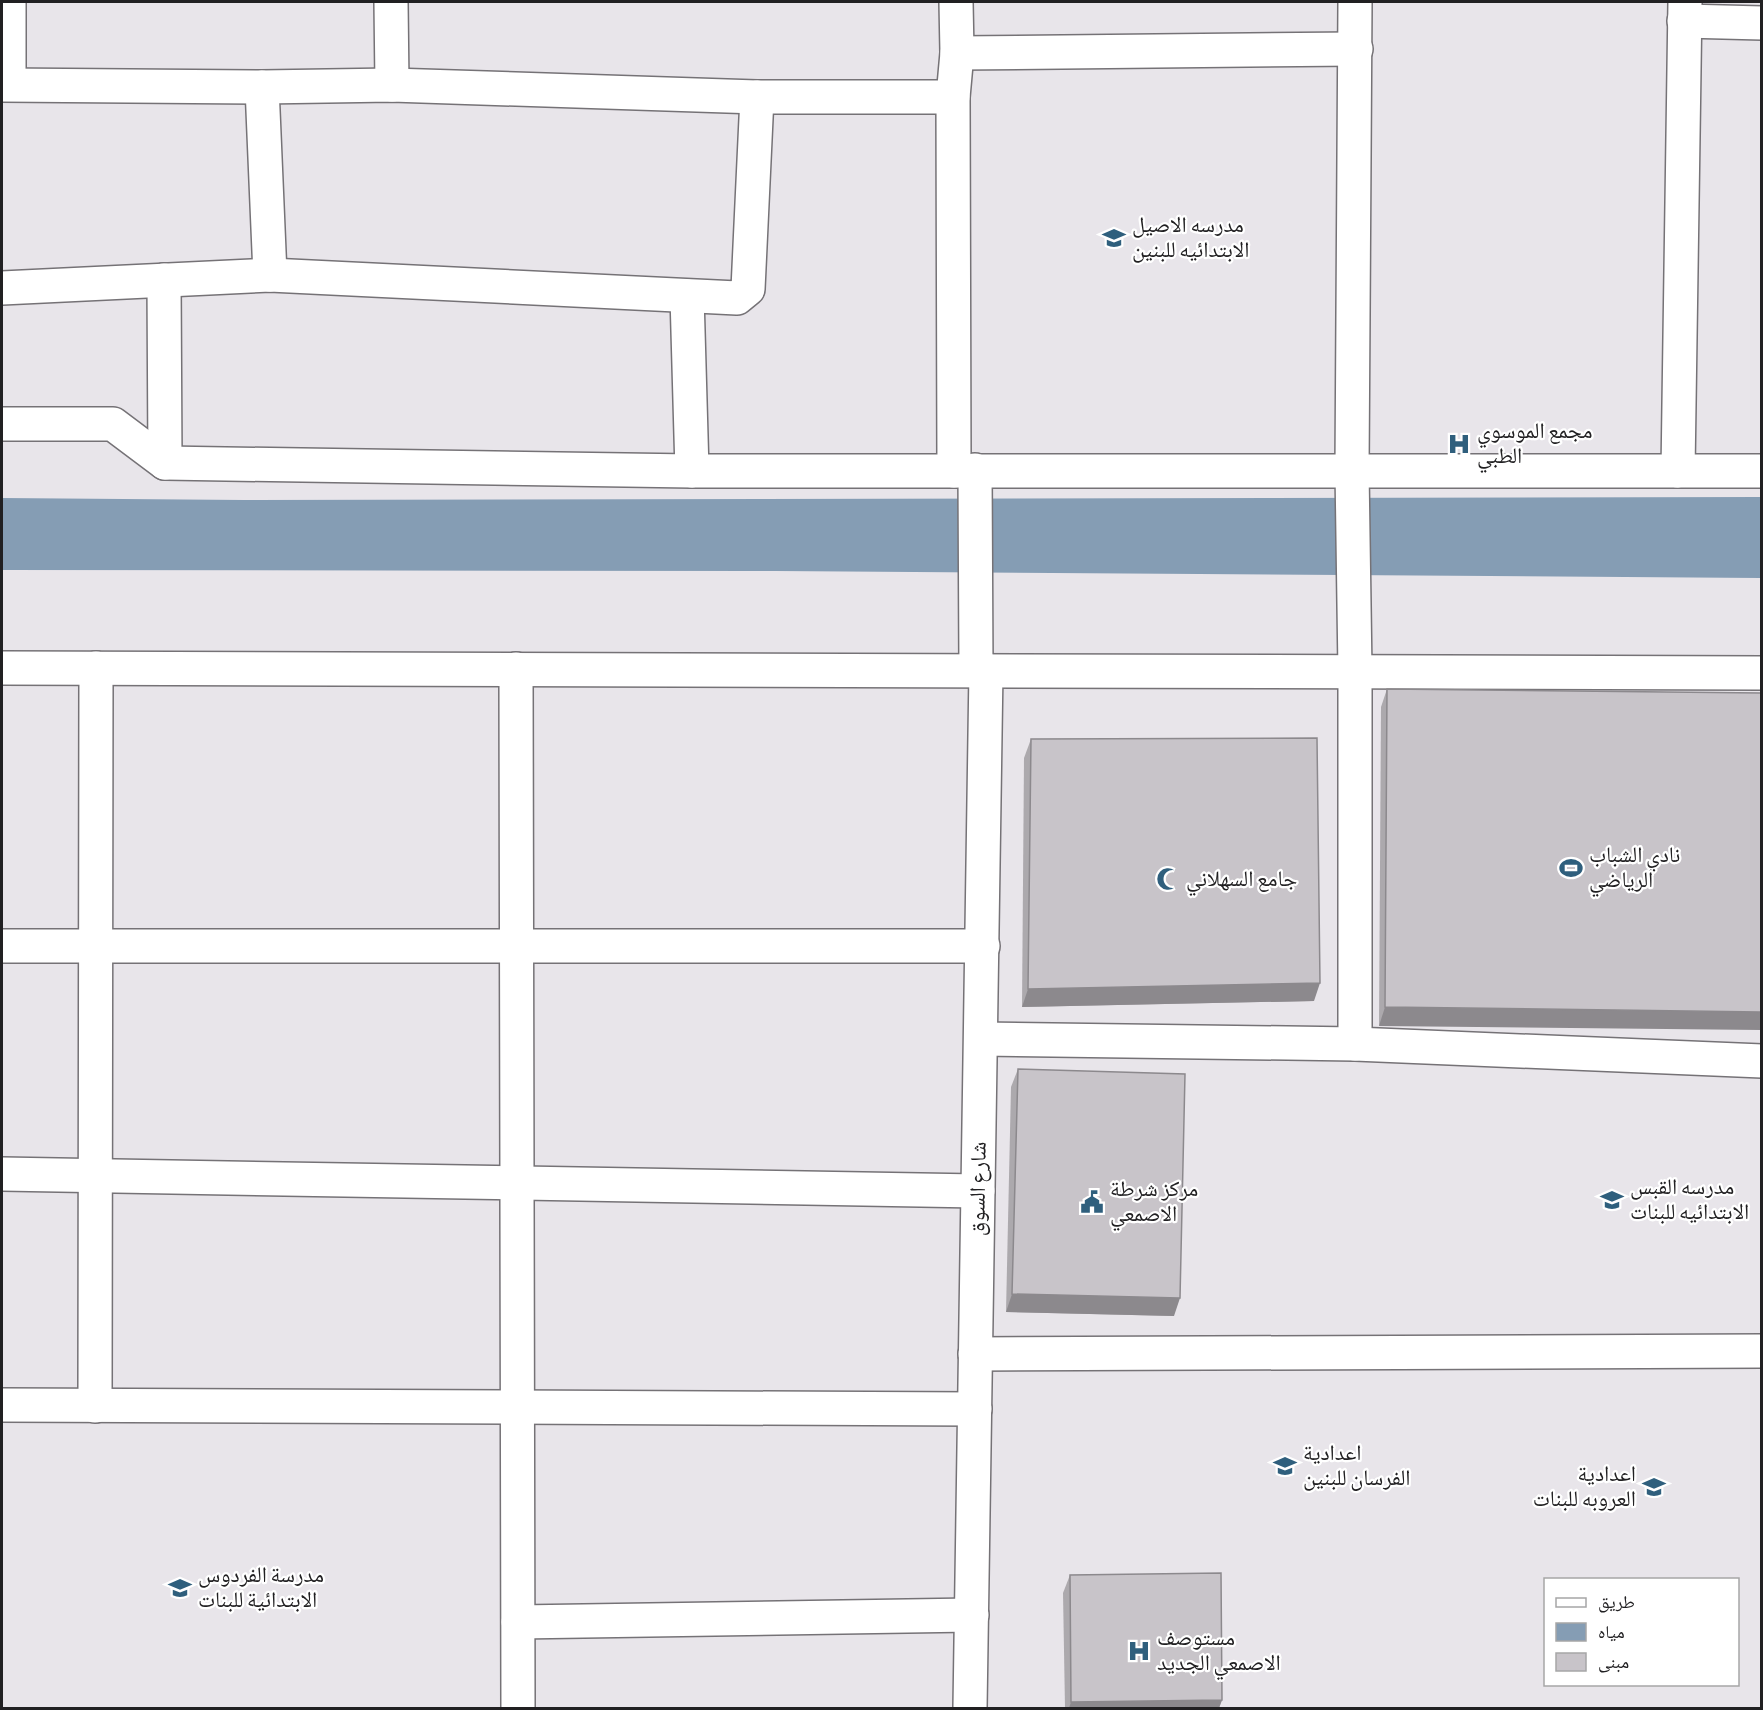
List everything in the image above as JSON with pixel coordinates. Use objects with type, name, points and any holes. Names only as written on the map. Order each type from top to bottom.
[{"type":"street","points":[[9,2],[5,84],[262,87],[392,85],[757,98],[953,97]]},
{"type":"street","points":[[391,2],[392,85]]},
{"type":"street","name":"شارع السوق","points":[[956,2],[957,53],[953,97],[965,470],[981,670],[982,946],[970,1708]]},
{"type":"street","points":[[1355,2],[1352,470],[1355,672],[1355,1044]]},
{"type":"street","points":[[1678,471],[1685,11],[1761,23]]},
{"type":"street","points":[[957,53],[1356,49]]},
{"type":"street","points":[[262,87],[270,275]]},
{"type":"street","points":[[2,288],[270,275],[736,298],[748,289],[757,98]]},
{"type":"street","points":[[164,280],[165,463]]},
{"type":"street","points":[[687,296],[692,471]]},
{"type":"street","points":[[2,424],[113,424],[165,463],[692,471],[1761,471]]},
{"type":"street","points":[[2,668],[1761,673]]},
{"type":"street","points":[[95,1406],[96,668]]},
{"type":"street","points":[[516,669],[518,1708]]},
{"type":"street","points":[[2,946],[982,946]]},
{"type":"street","points":[[981,1039],[1355,1044],[1761,1061]]},
{"type":"street","points":[[2,1174],[978,1191]]},
{"type":"street","points":[[975,1354],[1761,1351]]},
{"type":"street","points":[[2,1405],[975,1408]]},
{"type":"street","points":[[518,1622],[972,1615]]},
{"type":"water","points":[[1762,497],[1761,578],[776,571],[2,570],[2,498],[244,500]]},
{"type":"building","name":"نادي الشباب الرياضي","points":[[1387,689],[1761,693],[1761,1012],[1385,1007]]},
{"type":"building","name":"جامع السهلاني","points":[[1317,738],[1320,983],[1028,989],[1031,739]]},
{"type":"building","name":"مركز شرطة الاصمعي","points":[[1018,1069],[1185,1074],[1180,1298],[1012,1294]]},
{"type":"building","name":"مستوصف الاصمعي الجديد","points":[[1221,1573],[1222,1700],[1071,1702],[1070,1575]]},
{"type":"place","name":"مدرسه الاصيل الابتدائيه للبنين","points":[[1114,238]]},
{"type":"place","name":"مجمع الموسوي الطبي","points":[[1459,444]]},
{"type":"place","name":"نادي الشباب الرياضي","points":[[1571,868]]},
{"type":"place","name":"جامع السهلاني","points":[[1168,879]]},
{"type":"place","name":"مدرسه القبس الابتدائيه للبنات","points":[[1612,1200]]},
{"type":"place","name":"مركز شرطة الاصمعي","points":[[1092,1202]]},
{"type":"place","name":"اعدادية الفرسان للبنين","points":[[1285,1466]]},
{"type":"place","name":"اعدادية العروبه للبنات","points":[[1654,1487]]},
{"type":"place","name":"مدرسة الفردوس الابتدائية للبنات","points":[[180,1588]]},
{"type":"place","name":"مستوصف الاصمعي الجديد","points":[[1139,1651]]}]
